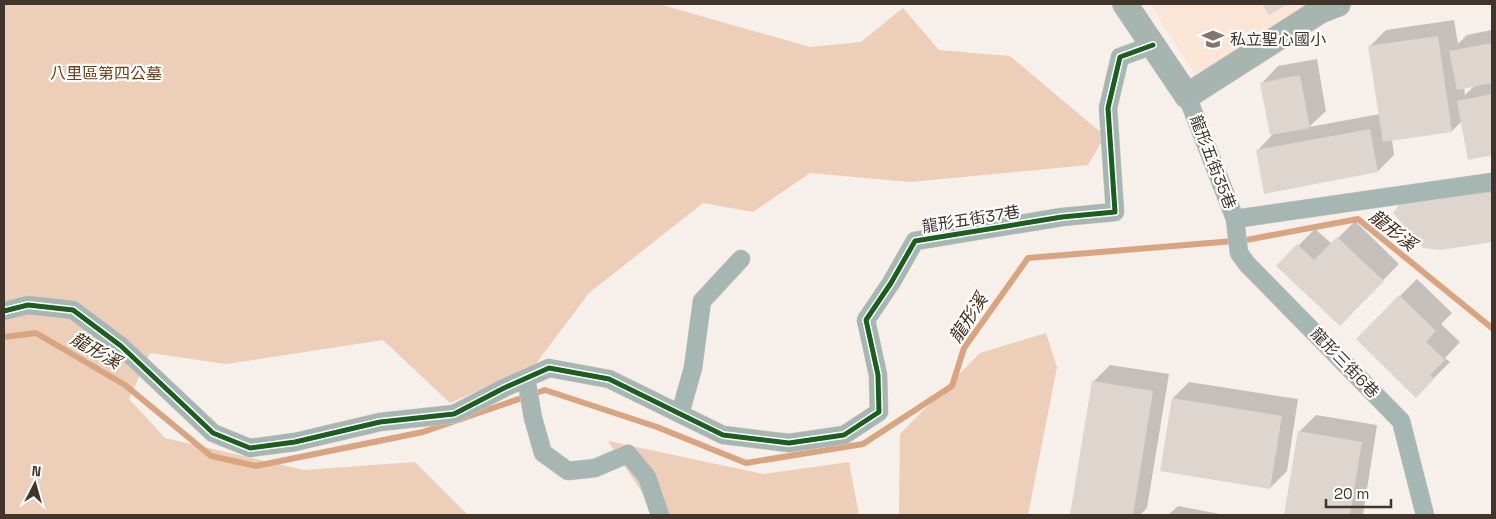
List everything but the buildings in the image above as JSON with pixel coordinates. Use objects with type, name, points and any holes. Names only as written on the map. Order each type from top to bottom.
[{"type":"street","points":[[1126,4],[1187,96],[1320,11],[1338,4]]},
{"type":"street","name":"龍形五街37巷","points":[[4,311],[28,305],[73,310],[121,346],[213,433],[250,448],[295,442],[402,418],[454,414],[504,388],[549,368],[609,380],[723,435],[789,443],[844,435],[879,412],[878,375],[866,320],[891,283],[915,241],[1062,217],[1115,212],[1108,108],[1120,57],[1153,45]]},
{"type":"street","name":"龍形五街35巷","points":[[1187,96],[1235,223]]},
{"type":"street","points":[[1235,223],[1492,182]]},
{"type":"street","name":"龍形三街6巷","points":[[1235,223],[1240,253],[1254,271],[1401,421],[1425,515]]},
{"type":"street","points":[[680,414],[692,368],[702,301],[741,259]]},
{"type":"street","points":[[526,378],[533,418],[543,453],[568,471],[595,468],[628,454],[647,478],[660,515]]},
{"type":"shaded area","name":"私立聖心國小","points":[[1150,4],[1311,4],[1195,75]]},
{"type":"green space","name":"八里區第四公墓","points":[[4,4],[659,4],[810,47],[861,42],[903,8],[939,50],[1010,56],[1105,136],[1088,165],[910,182],[810,173],[753,212],[703,203],[589,293],[534,366],[450,403],[383,340],[226,364],[150,353],[129,399],[165,438],[304,470],[415,462],[468,515],[4,515]]},
{"type":"green space","points":[[1046,333],[1057,367],[1028,515],[899,515],[900,434],[980,353]]},
{"type":"green space","points":[[608,441],[763,474],[849,462],[859,515],[657,515]]},
{"type":"waterway","name":"龍形溪","points":[[4,337],[36,333],[125,385],[211,456],[256,466],[423,432],[545,390],[657,427],[746,463],[863,444],[952,386],[964,348],[1028,258],[1246,240],[1358,219],[1492,328]]},
{"type":"cycle path","points":[[4,311],[28,305],[73,310],[121,346],[213,433],[250,448],[295,442],[380,422],[454,414],[504,388],[549,368],[609,379],[723,435],[789,443],[844,435],[879,412],[878,375],[866,320],[891,283],[915,241],[1062,217],[1115,212],[1108,108],[1120,57],[1153,45]]},
{"type":"place","name":"私立聖心國小","points":[[1213,39]]}]
